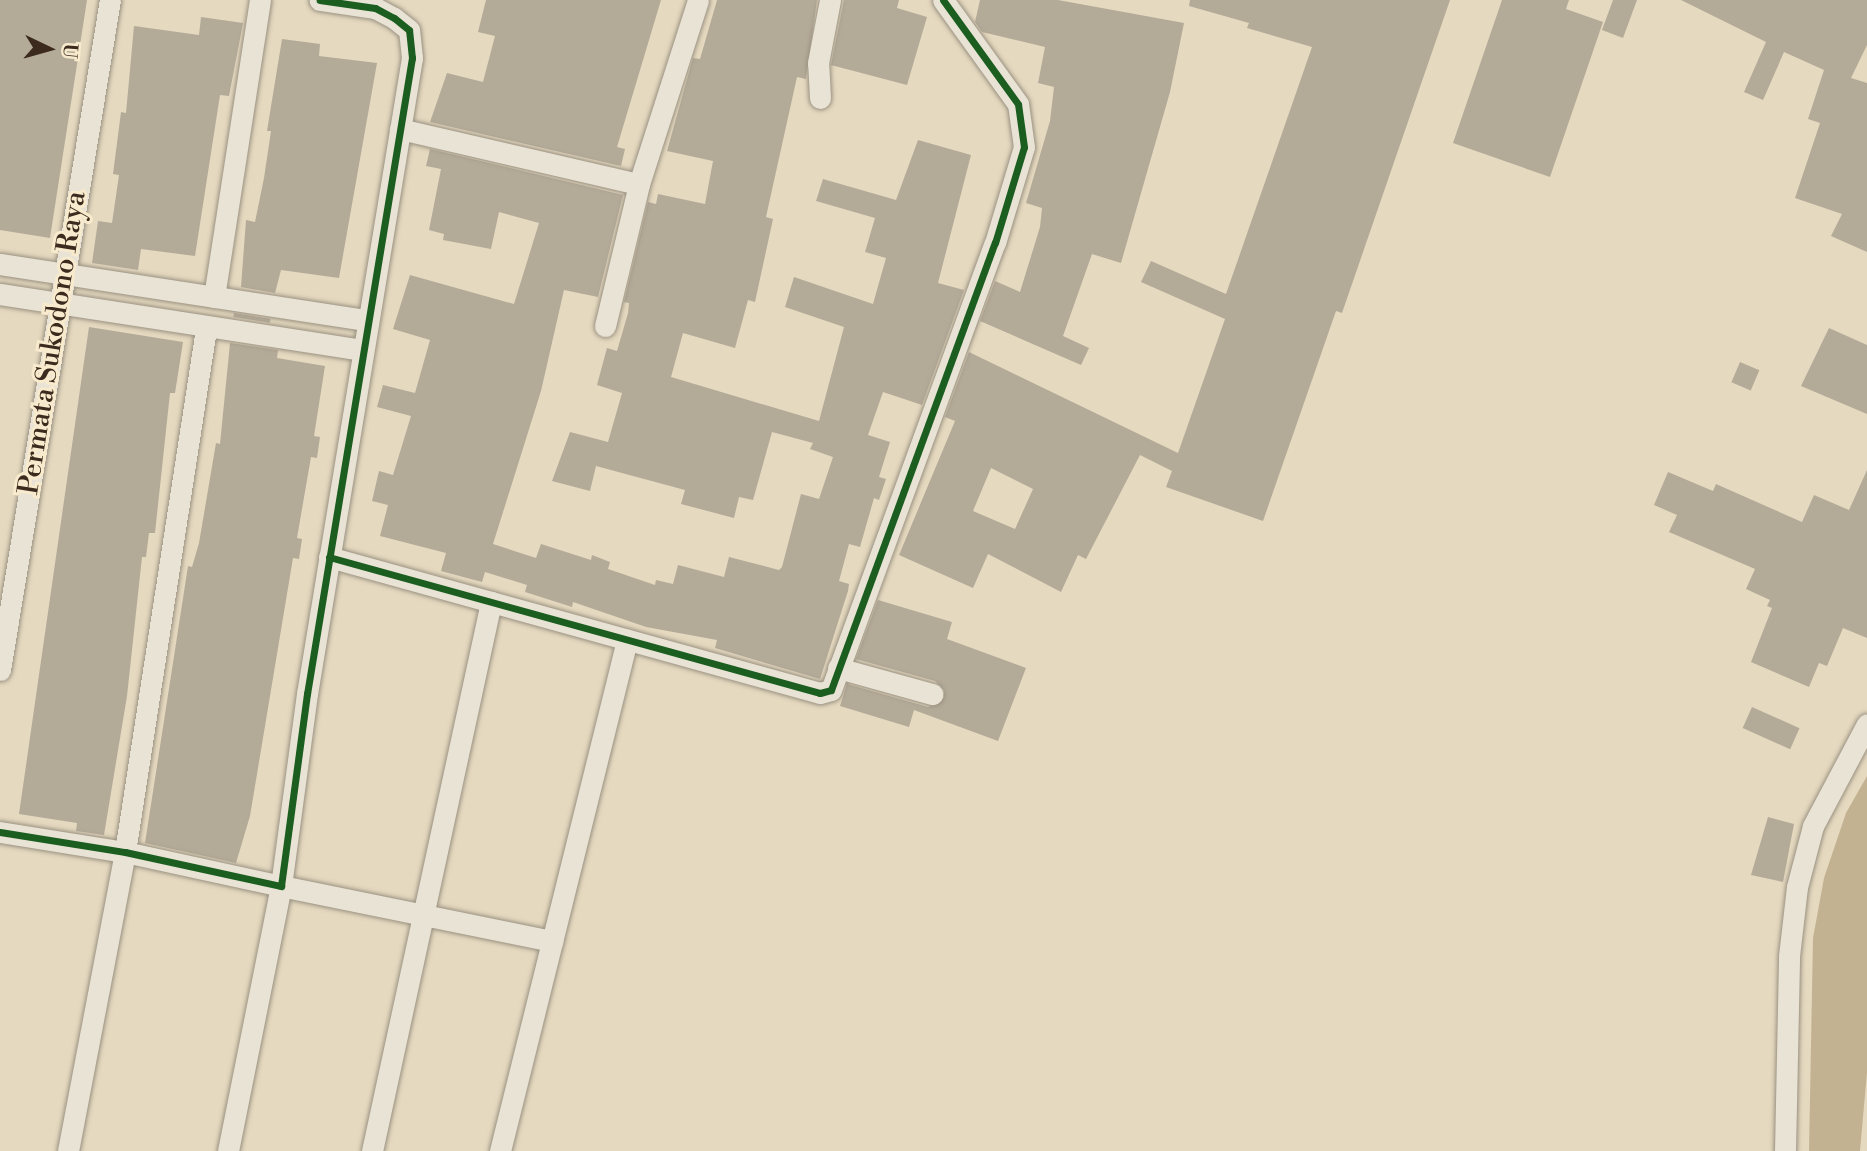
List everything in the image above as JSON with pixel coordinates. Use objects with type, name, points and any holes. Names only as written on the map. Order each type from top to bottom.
[{"type":"street","points":[[214,297],[260,0]]},
{"type":"street","points":[[228,1151],[281,886],[329,557],[412,58],[409,30],[369,4],[320,0]]},
{"type":"street","points":[[605,326],[639,184],[698,0]]},
{"type":"street","points":[[820,98],[818,63],[830,0]]},
{"type":"street","points":[[329,557],[820,693],[831,690],[995,243],[1024,147],[1018,104],[943,0]]},
{"type":"street","name":"Permata Sukodono Raya","points":[[0,670],[62,274],[112,5]]},
{"type":"street","points":[[400,129],[639,184]]},
{"type":"street","points":[[0,264],[368,320]]},
{"type":"street","points":[[0,294],[206,328],[362,350]]},
{"type":"street","points":[[68,1151],[125,852],[206,328]]},
{"type":"street","points":[[372,1151],[491,602]]},
{"type":"street","points":[[500,1151],[627,640]]},
{"type":"street","points":[[838,668],[932,694]]},
{"type":"street","points":[[1785,1151],[1788,956],[1797,887],[1813,826],[1867,724]]},
{"type":"street","points":[[0,832],[125,852],[552,941]]},
{"type":"shaded area","points":[[1867,776],[1867,1072],[1860,1151],[1809,1151],[1813,938],[1824,878],[1846,813]]},
{"type":"building","points":[[0,0],[87,0],[50,238],[0,230]]},
{"type":"building","points":[[486,0],[661,0],[617,147],[625,149],[621,166],[430,122],[447,73],[483,82],[495,36],[478,32]]},
{"type":"building","points":[[717,0],[817,0],[806,79],[797,77],[766,217],[773,219],[755,302],[748,300],[735,348],[683,333],[671,377],[819,421],[844,327],[785,307],[794,277],[873,304],[886,258],[865,252],[875,218],[816,201],[823,179],[896,200],[918,140],[971,155],[938,283],[964,290],[922,405],[883,392],[868,435],[890,442],[879,477],[886,479],[879,500],[874,498],[860,547],[849,544],[839,581],[849,584],[848,591],[820,679],[715,648],[717,640],[646,627],[573,602],[572,607],[525,592],[527,585],[485,572],[482,582],[441,571],[446,553],[380,536],[388,505],[372,501],[379,471],[393,475],[411,416],[377,407],[383,385],[415,393],[430,340],[393,329],[410,275],[514,304],[539,223],[499,212],[491,249],[443,240],[444,234],[429,230],[441,169],[426,166],[430,149],[623,195],[598,297],[564,290],[541,391],[493,544],[536,558],[541,544],[591,560],[592,555],[610,562],[608,569],[655,585],[656,580],[673,584],[678,565],[724,577],[729,557],[779,570],[782,567],[801,494],[819,499],[833,457],[810,449],[813,443],[772,432],[753,500],[739,497],[734,518],[681,504],[685,490],[596,466],[590,491],[552,481],[570,432],[608,442],[622,393],[597,385],[607,348],[617,351],[628,313],[629,303],[624,302],[648,202],[656,204],[658,194],[705,204],[713,161],[667,151],[693,58],[700,59]]},
{"type":"building","points":[[844,0],[899,0],[897,8],[927,17],[907,85],[831,65]]},
{"type":"building","points":[[980,0],[1058,0],[1184,23],[1170,92],[1121,263],[1092,254],[1063,336],[1089,348],[1081,365],[980,321],[995,281],[1020,292],[1040,227],[1042,208],[1026,203],[1050,121],[1054,87],[1038,83],[1045,47],[982,32],[975,22]]},
{"type":"building","points":[[1190,0],[1450,0],[1342,313],[1336,311],[1263,521],[1166,487],[1172,471],[1140,455],[1086,559],[1078,555],[1061,592],[988,554],[973,588],[899,555],[955,421],[945,417],[969,352],[1178,453],[1225,319],[1141,282],[1151,261],[1226,294],[1312,47],[1247,28],[1249,23],[1189,6]],"holes":[[[991,468],[1033,489],[1015,529],[973,511]]]},
{"type":"building","points":[[1502,0],[1569,0],[1566,9],[1603,22],[1550,177],[1453,143]]},
{"type":"building","points":[[1613,0],[1637,0],[1623,38],[1602,30]]},
{"type":"building","points":[[1681,0],[1867,0],[1867,45],[1851,78],[1867,83],[1867,252],[1831,236],[1842,214],[1795,198],[1820,123],[1808,119],[1824,70],[1784,52],[1763,100],[1744,92],[1766,42]]},
{"type":"building","points":[[201,17],[243,23],[229,96],[220,95],[195,256],[141,249],[138,270],[92,263],[98,221],[112,223],[119,175],[113,174],[121,112],[126,113],[134,26],[199,35]]},
{"type":"building","points":[[282,39],[320,44],[319,56],[377,63],[339,278],[281,270],[275,293],[241,287],[246,220],[255,222],[264,178],[271,131],[267,131]]},
{"type":"building","points":[[234,313],[271,319],[270,323],[233,317]]},
{"type":"building","points":[[89,327],[183,342],[175,393],[170,393],[155,533],[149,533],[146,557],[142,557],[127,696],[104,835],[76,831],[77,823],[19,814]]},
{"type":"building","points":[[1829,328],[1867,345],[1867,414],[1801,386]]},
{"type":"building","points":[[230,343],[278,350],[277,358],[325,366],[314,436],[320,437],[317,458],[311,457],[297,538],[302,539],[299,559],[293,558],[250,816],[236,863],[145,843],[188,566],[192,567],[199,543],[216,443],[220,444]]},
{"type":"building","points":[[1740,362],[1759,370],[1751,390],[1731,382]]},
{"type":"building","points":[[1867,470],[1867,638],[1843,628],[1827,666],[1819,663],[1809,687],[1751,662],[1772,608],[1767,606],[1770,600],[1746,589],[1755,569],[1669,532],[1677,515],[1654,505],[1668,472],[1713,491],[1716,484],[1802,522],[1814,495],[1849,510]]},
{"type":"building","points":[[878,600],[952,622],[947,639],[1026,668],[998,741],[914,710],[909,727],[840,706],[847,684],[928,707],[944,698],[944,690],[935,681],[856,659]]},
{"type":"building","points":[[1752,707],[1800,728],[1790,749],[1743,728]]},
{"type":"building","points":[[1768,817],[1794,824],[1783,882],[1751,875]]},
{"type":"cycle path","points":[[0,832],[125,852],[281,886],[307,694],[412,58],[409,30],[394,18],[375,8],[320,0]]},
{"type":"cycle path","points":[[329,557],[820,693],[831,690],[995,243],[1024,147],[1018,104],[943,0]]}]
